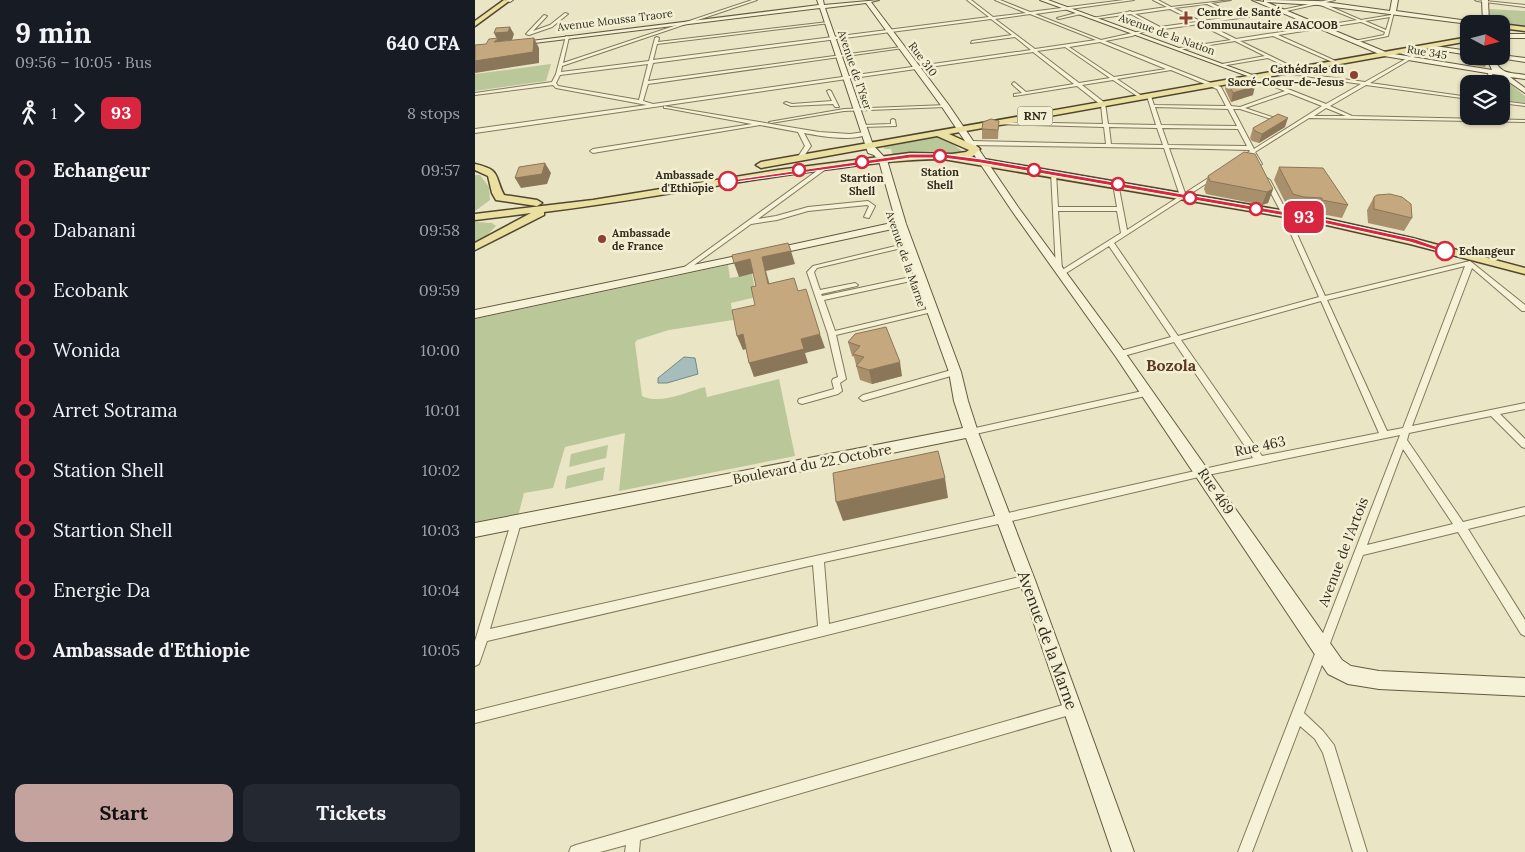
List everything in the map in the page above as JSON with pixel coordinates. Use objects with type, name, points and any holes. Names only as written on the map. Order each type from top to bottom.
[{"type":"main road","points":[[475,20],[491,7],[493,1],[508,0]]},
{"type":"main road","points":[[475,24],[508,0]]},
{"type":"main road","points":[[1256,0],[1315,3]]},
{"type":"main road","points":[[1510,27],[1525,29]]},
{"type":"main road","name":"RN7","points":[[475,216],[537,203],[608,196],[800,158],[1460,41]]},
{"type":"main road","points":[[1362,45],[1400,52]]},
{"type":"main road","points":[[1492,70],[1503,74]]},
{"type":"main road","points":[[475,216],[549,208],[608,196],[827,166],[910,156],[969,154],[973,146],[962,145],[947,135],[939,134]]},
{"type":"main road","points":[[943,156],[1053,173],[1285,214],[1412,240],[1471,258],[1525,271]]},
{"type":"main road","points":[[475,167],[489,171],[494,177],[497,194],[500,198],[537,203]]},
{"type":"main road","points":[[475,172],[488,178],[493,186],[495,199],[491,205],[475,216]]},
{"type":"main road","points":[[475,246],[549,208]]},
{"type":"main road","points":[[475,216],[493,221],[499,225],[491,236],[475,246]]},
{"type":"street","points":[[691,21],[755,0]]},
{"type":"street","name":"Rue 310","points":[[867,0],[973,146]]},
{"type":"street","name":"Avenue Moussa Traore","points":[[514,43],[661,28],[691,21],[821,3],[877,0]]},
{"type":"street","points":[[969,0],[1103,104],[1109,146]]},
{"type":"street","points":[[997,0],[1220,89],[1285,214],[1321,299],[1384,434]]},
{"type":"street","name":"Avenue de la Nation","points":[[1043,0],[1255,77]]},
{"type":"street","points":[[1108,0],[1119,6]]},
{"type":"street","points":[[558,74],[1132,0]]},
{"type":"street","points":[[1155,0],[1295,70]]},
{"type":"street","points":[[1201,0],[1238,17]]},
{"type":"street","points":[[1094,18],[1229,0]]},
{"type":"street","points":[[1247,0],[1256,0]]},
{"type":"street","name":"Rue 345","points":[[1256,0],[1386,55],[1492,70]]},
{"type":"street","points":[[1305,0],[1388,32]]},
{"type":"street","points":[[475,131],[1100,41],[1159,28],[1281,11],[1333,0]]},
{"type":"street","points":[[1354,42],[1386,36],[1395,0]]},
{"type":"street","points":[[1477,0],[1525,6]]},
{"type":"street","points":[[1485,0],[1486,15]]},
{"type":"street","name":"Avenue de l'Yser","points":[[821,3],[870,146]]},
{"type":"street","points":[[1315,3],[1392,14],[1460,21]]},
{"type":"street","points":[[1125,9],[1159,28]]},
{"type":"street","points":[[1059,18],[1080,13]]},
{"type":"street","points":[[528,34],[551,26],[566,14]]},
{"type":"street","points":[[1179,49],[1392,14]]},
{"type":"street","points":[[523,42],[545,16]]},
{"type":"street","points":[[656,43],[828,24]]},
{"type":"street","points":[[641,101],[661,28]]},
{"type":"street","points":[[560,65],[661,28]]},
{"type":"street","points":[[1275,34],[1337,63]]},
{"type":"street","points":[[972,42],[1015,36]]},
{"type":"street","points":[[1510,36],[1525,36]]},
{"type":"street","points":[[555,85],[567,37]]},
{"type":"street","points":[[1066,46],[1140,97]]},
{"type":"street","points":[[1428,47],[1460,52]]},
{"type":"street","points":[[645,82],[901,48]]},
{"type":"street","points":[[1245,157],[1252,150],[1364,83],[1405,59],[1414,56],[1400,52]]},
{"type":"street","points":[[1222,65],[1269,57]]},
{"type":"street","points":[[1510,59],[1525,60]]},
{"type":"street","points":[[1492,65],[1492,75]]},
{"type":"street","points":[[1016,95],[1172,69]]},
{"type":"street","points":[[1284,72],[1460,97]]},
{"type":"street","points":[[1503,74],[1525,77]]},
{"type":"street","points":[[1503,74],[1525,91]]},
{"type":"street","points":[[1255,77],[1355,118]]},
{"type":"street","points":[[1014,83],[1025,93]]},
{"type":"street","points":[[475,94],[555,85],[657,105],[840,136],[894,125],[893,120]]},
{"type":"street","points":[[829,91],[835,102],[843,110]]},
{"type":"street","points":[[1240,108],[1290,91]]},
{"type":"street","points":[[1149,96],[1183,197]]},
{"type":"street","points":[[786,103],[791,105],[835,102]]},
{"type":"street","points":[[1510,103],[1525,105]]},
{"type":"street","points":[[593,151],[843,110],[945,106]]},
{"type":"street","points":[[1153,106],[1240,108],[1294,126]]},
{"type":"street","points":[[1309,117],[1460,118]]},
{"type":"street","points":[[1510,120],[1525,121]]},
{"type":"street","points":[[994,123],[1240,128]]},
{"type":"street","points":[[799,130],[808,146],[800,158]]},
{"type":"street","name":"Avenue de la Marne","points":[[870,146],[878,160],[916,278],[952,373],[971,432],[1027,580],[1123,852]]},
{"type":"street","points":[[973,146],[1109,146],[1252,150]]},
{"type":"street","name":"Rue 469","points":[[973,146],[981,161],[1203,472],[1335,667],[1349,675],[1379,680],[1525,687]]},
{"type":"street","points":[[681,272],[827,166]]},
{"type":"street","points":[[1053,173],[1060,272],[1222,172]]},
{"type":"street","points":[[1116,184],[1125,233]]},
{"type":"street","points":[[749,223],[777,218],[808,209],[868,203],[872,206],[867,216]]},
{"type":"street","points":[[1055,209],[1120,209]]},
{"type":"street","points":[[475,314],[681,272],[898,224]]},
{"type":"street","points":[[1110,242],[1259,460]]},
{"type":"street","points":[[803,401],[838,391],[836,381],[843,379],[831,334],[810,272],[815,267],[905,246]]},
{"type":"street","points":[[1120,354],[1321,299],[1470,263],[1525,309]]},
{"type":"street","name":"Avenue de l'Artois","points":[[1245,852],[1470,263]]},
{"type":"street","points":[[819,296],[916,278]]},
{"type":"street","points":[[819,296],[855,284]]},
{"type":"street","points":[[831,334],[928,311]]},
{"type":"street","points":[[863,398],[952,373]]},
{"type":"street","name":"Boulevard du 22 Octobre","points":[[475,530],[971,432],[1147,393]]},
{"type":"street","name":"Rue 463","points":[[482,636],[1203,472],[1525,406]]},
{"type":"street","points":[[1492,412],[1525,445]]},
{"type":"street","points":[[1402,440],[1460,526],[1525,630]]},
{"type":"street","points":[[1359,552],[1460,526],[1525,512]]},
{"type":"street","points":[[475,660],[516,523]]},
{"type":"street","points":[[818,559],[824,631]]},
{"type":"street","points":[[475,717],[1027,580]]},
{"type":"street","points":[[577,852],[1073,708]]},
{"type":"street","points":[[1297,715],[1319,735],[1329,750],[1360,852]]},
{"type":"street","points":[[632,852],[634,836]]},
{"type":"green space","points":[[1488,9],[1525,11],[1525,27],[1510,25],[1510,15],[1489,15]]},
{"type":"green space","points":[[551,64],[546,81],[475,91],[475,74]]},
{"type":"green space","points":[[1510,84],[1525,96],[1525,103],[1510,101]]},
{"type":"green space","points":[[932,137],[944,138],[962,151],[956,154],[926,153],[893,156],[891,149],[885,149],[882,146]]},
{"type":"green space","points":[[475,175],[480,175],[489,187],[490,200],[475,211]]},
{"type":"green space","points":[[475,222],[492,223],[496,226],[486,236],[475,242]]},
{"type":"green space","points":[[728,265],[730,278],[752,274],[756,297],[731,303],[733,320],[669,330],[637,340],[635,343],[642,396],[657,399],[665,398],[705,387],[707,397],[779,379],[795,456],[619,491],[625,433],[565,447],[553,488],[524,493],[517,520],[475,528],[475,319]]},
{"type":"green space","points":[[608,445],[606,458],[569,467],[571,454]]},
{"type":"green space","points":[[605,467],[603,480],[565,489],[567,476]]},
{"type":"water","points":[[684,357],[695,358],[698,374],[667,383],[658,383],[658,378]]},
{"type":"building","points":[[510,27],[508,32],[494,33],[496,28]]},
{"type":"building","points":[[499,38],[494,42],[534,38],[533,52],[475,61],[475,45],[486,44],[489,39]]},
{"type":"building","points":[[1234,77],[1255,86],[1233,93],[1227,81]]},
{"type":"building","points":[[1278,114],[1288,118],[1262,134],[1253,128]]},
{"type":"building","points":[[991,119],[999,121],[998,130],[982,129],[983,122]]},
{"type":"building","points":[[1244,152],[1255,154],[1273,189],[1267,192],[1210,181],[1208,176]]},
{"type":"building","points":[[545,163],[542,174],[515,178],[519,167]]},
{"type":"building","points":[[1279,167],[1323,168],[1348,205],[1322,200],[1322,198],[1293,194]]},
{"type":"building","points":[[1390,194],[1402,197],[1411,204],[1412,218],[1374,209],[1374,197]]},
{"type":"building","points":[[788,243],[791,251],[762,257],[768,284],[794,278],[798,291],[806,289],[820,334],[801,339],[804,349],[749,363],[743,334],[737,336],[732,310],[755,305],[751,287],[756,286],[750,259],[734,263],[732,255]]},
{"type":"building","points":[[886,327],[900,362],[869,370],[856,366],[864,357],[853,354],[860,346],[848,342],[855,334]]},
{"type":"building","points":[[938,451],[945,478],[836,502],[833,473]]},
{"type":"bus line","name":"93","points":[[728,181],[910,156],[943,156],[1309,218],[1412,240],[1445,251]]},
{"type":"place","name":"Centre de Santé Communautaire ASACOOB","points":[[1186,18]]},
{"type":"place","name":"Cathédrale du Sacré-Coeur-de-Jesus","points":[[1354,75]]},
{"type":"place","name":"Station Shell","points":[[940,156]]},
{"type":"place","name":"Startion Shell","points":[[862,162]]},
{"type":"place","name":"Ambassade d'Ethiopie","points":[[728,181]]},
{"type":"place","name":"Ambassade de France","points":[[602,239]]},
{"type":"place","name":"Echangeur","points":[[1445,251]]},
{"type":"district","name":"Bozola","points":[[1171,365]]}]
